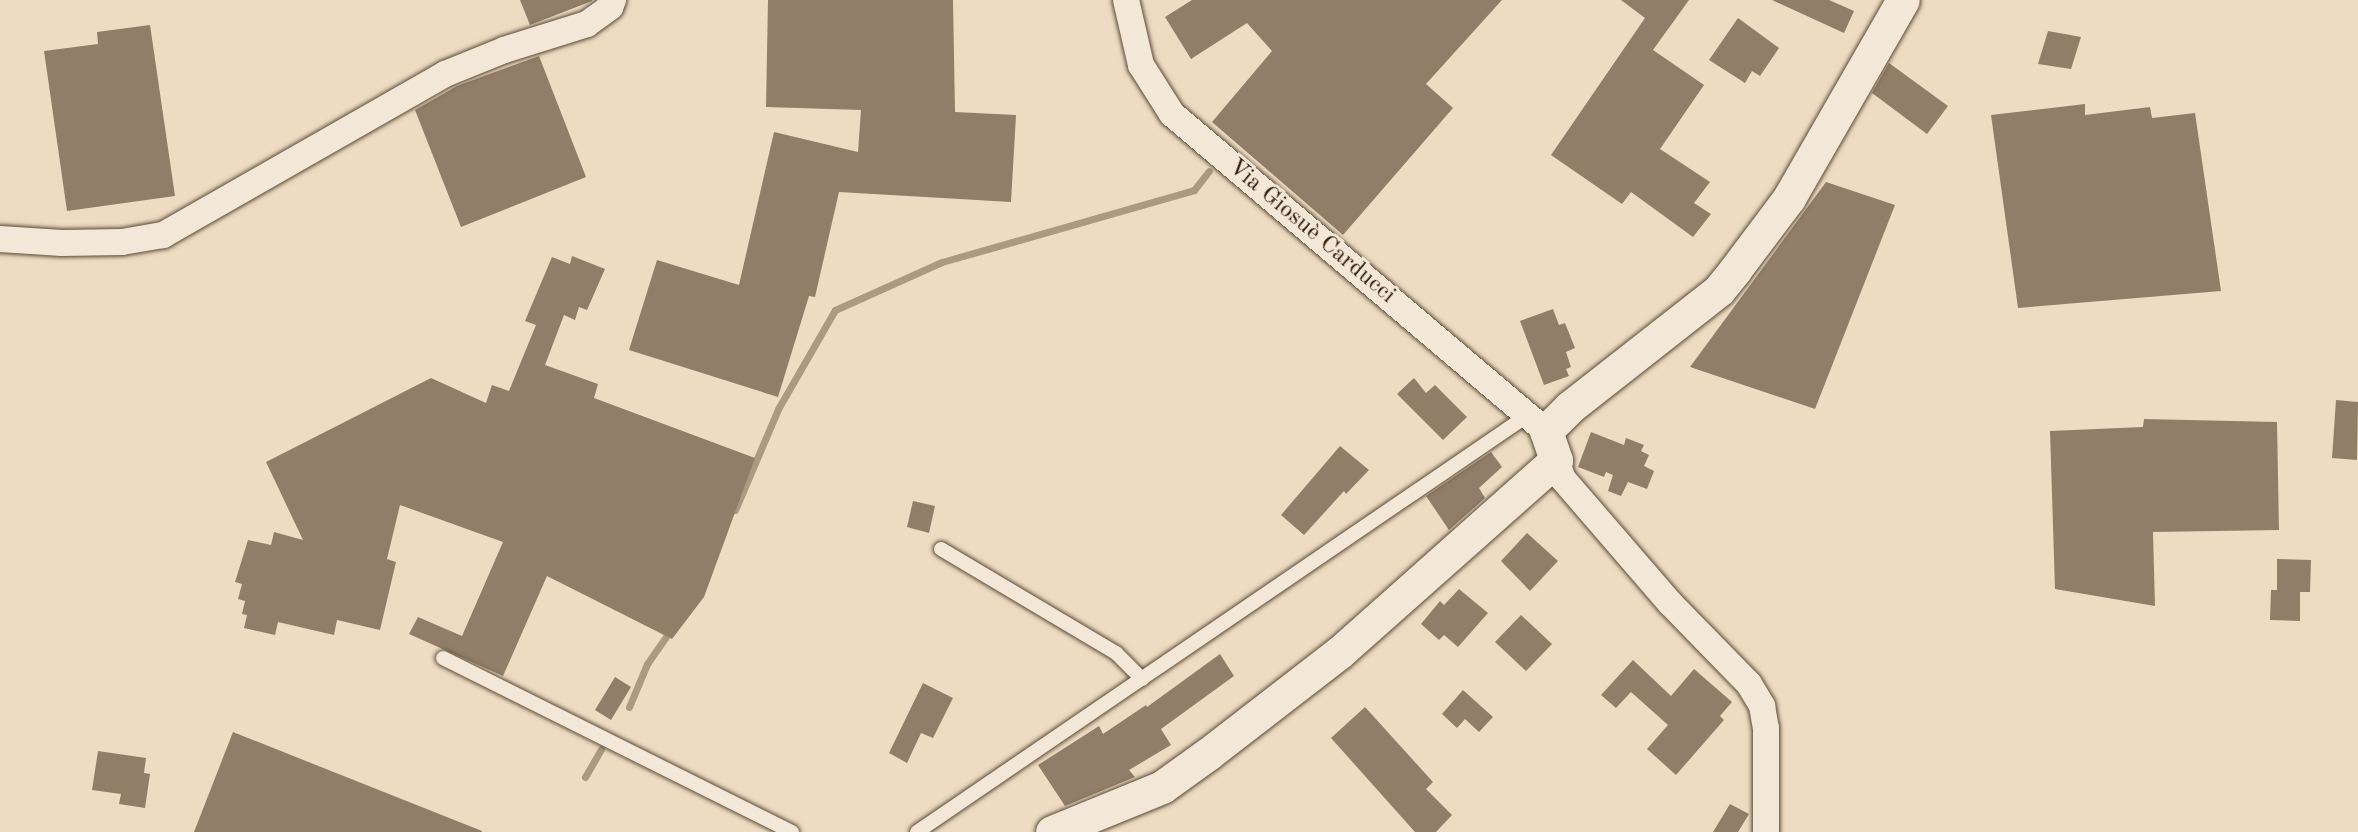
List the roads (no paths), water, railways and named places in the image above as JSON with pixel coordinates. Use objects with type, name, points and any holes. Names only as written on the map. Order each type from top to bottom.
[{"type":"street","points":[[0,239],[62,243],[122,242],[163,235],[445,74],[504,50],[587,24],[610,7],[613,0]]},
{"type":"street","name":"Via Giosuè Carducci","points":[[1126,0],[1140,65],[1172,114],[1543,435],[1563,479],[1670,603],[1749,684],[1762,706],[1766,728],[1766,832]]},
{"type":"street","points":[[1052,832],[1162,787],[1340,652],[1570,407],[1719,290],[1789,198],[1903,0]]},
{"type":"lane","points":[[917,832],[1142,679],[1543,435]]},
{"type":"lane","points":[[941,549],[1116,653],[1142,679]]},
{"type":"lane","points":[[443,658],[792,832]]},
{"type":"waterway","points":[[735,510],[778,409],[835,310],[942,262],[1194,190],[1209,171]]},
{"type":"waterway","points":[[629,707],[647,664],[672,628]]},
{"type":"waterway","points":[[585,777],[601,749]]}]
